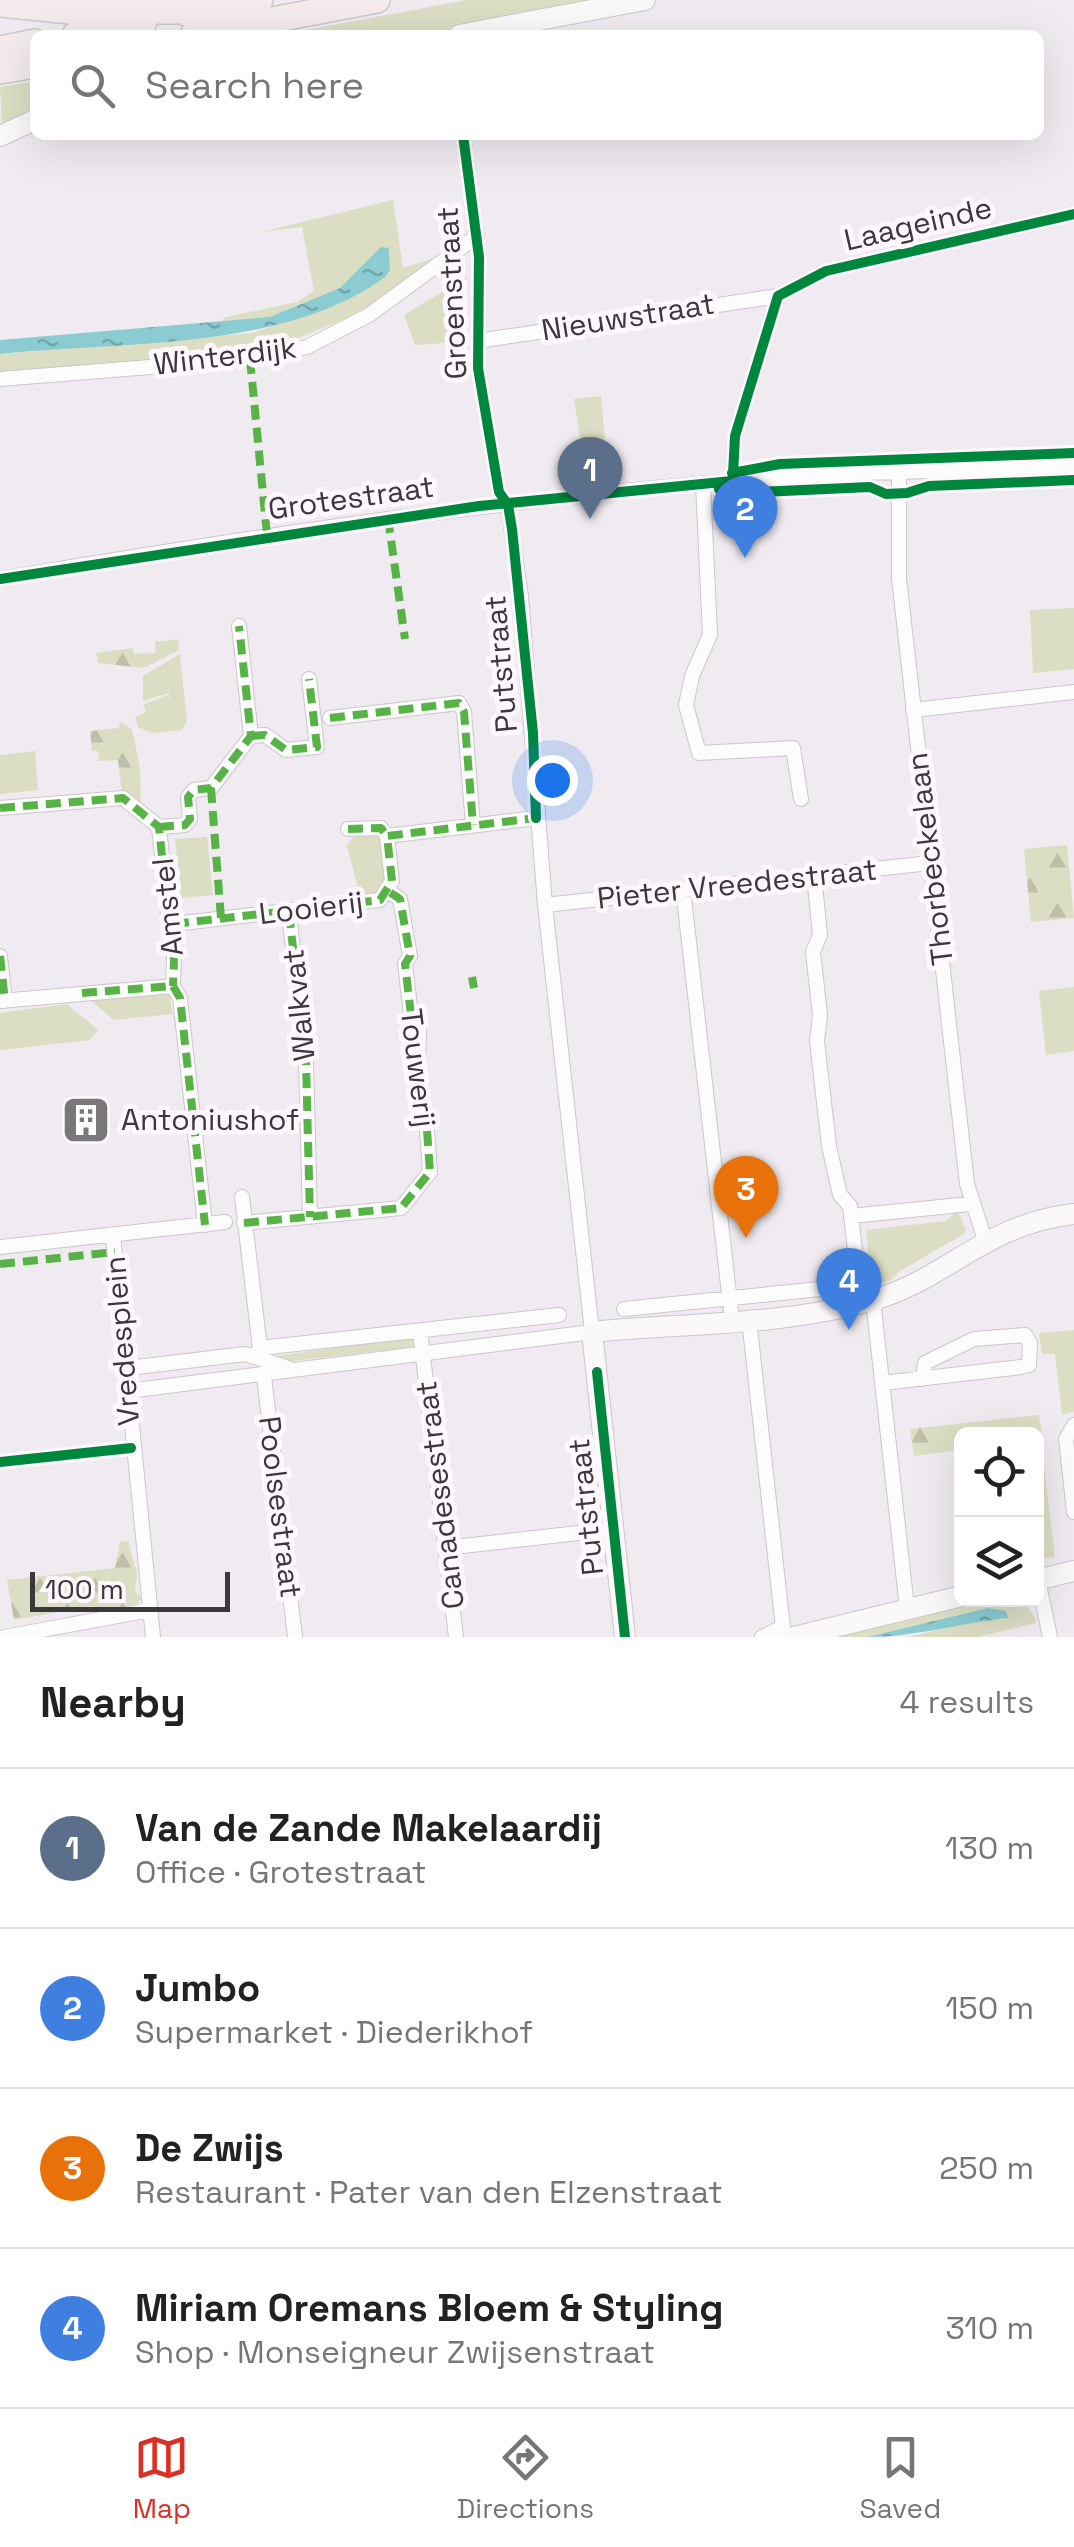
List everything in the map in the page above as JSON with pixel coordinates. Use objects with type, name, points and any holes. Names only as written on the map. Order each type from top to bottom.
[{"type":"highway","points":[[102,30],[260,0]]},
{"type":"highway","points":[[218,30],[377,0]]},
{"type":"highway","points":[[0,4],[70,12],[204,11]]},
{"type":"highway","points":[[0,49],[30,43]]},
{"type":"highway","points":[[0,72],[30,66]]},
{"type":"street","points":[[486,30],[645,0]]},
{"type":"street","points":[[0,136],[30,122]]},
{"type":"street","name":"Groenstraat","points":[[463,140],[477,236],[480,381],[499,492],[508,505]]},
{"type":"street","name":"Laageinde","points":[[778,296],[826,272],[1074,214]]},
{"type":"street","name":"Winterdijk","points":[[0,380],[250,359],[307,347],[369,315],[477,236]]},
{"type":"street","points":[[732,481],[734,436],[778,296]]},
{"type":"street","name":"Nieuwstraat","points":[[478,341],[778,296]]},
{"type":"street","name":"Grotestraat","points":[[0,579],[267,535],[703,483],[1074,467]]},
{"type":"street","name":"Thorbeckelaan","points":[[898,474],[898,578],[930,863],[970,1204],[985,1240]]},
{"type":"street","points":[[703,483],[710,635],[687,692],[688,718],[699,752],[793,748],[801,799]]},
{"type":"street","name":"Putstraat","points":[[508,505],[525,641],[544,906],[625,1637]]},
{"type":"street","points":[[239,626],[251,736],[265,735],[286,750],[318,748],[309,679]]},
{"type":"street","points":[[913,710],[1074,692]]},
{"type":"street","points":[[330,718],[459,704],[464,712],[473,825]]},
{"type":"street","name":"Amstel","points":[[0,808],[123,798],[159,827],[185,825],[190,818],[188,797],[194,790],[210,788],[251,736]]},
{"type":"street","points":[[348,830],[380,828],[387,836],[536,818]]},
{"type":"street","name":"Amstel","points":[[159,827],[168,914],[174,924],[173,986],[180,998],[205,1225]]},
{"type":"street","name":"Looierij","points":[[174,924],[380,900],[392,881],[387,836]]},
{"type":"street","name":"Pieter Vreedestraat","points":[[544,906],[930,863]]},
{"type":"street","points":[[814,875],[820,935],[813,952],[820,1015],[816,1026],[828,1146],[840,1195],[850,1206],[883,1383],[908,1608]]},
{"type":"street","points":[[683,889],[730,1298],[740,1319],[787,1634]]},
{"type":"street","name":"Touwerij","points":[[244,1223],[401,1208],[430,1172],[426,1116],[417,1108],[419,1026],[411,1015],[405,964],[410,956],[400,898],[388,890]]},
{"type":"street","name":"Walkvat","points":[[289,912],[306,1062],[310,1217]]},
{"type":"street","points":[[0,956],[3,1001],[173,986]]},
{"type":"street","points":[[242,1197],[258,1352]]},
{"type":"street","points":[[851,1216],[970,1204]]},
{"type":"street","points":[[128,1391],[592,1332],[740,1319],[864,1296],[905,1288],[1008,1229],[1074,1214]]},
{"type":"street","name":"Vredesplein","points":[[0,1247],[225,1222]]},
{"type":"street","name":"Vredesplein","points":[[113,1235],[128,1368],[131,1448],[153,1637]]},
{"type":"street","points":[[624,1309],[730,1298],[864,1296]]},
{"type":"street","points":[[645,1307],[648,1330]]},
{"type":"street","points":[[128,1368],[559,1316]]},
{"type":"street","points":[[525,1320],[547,1338]]},
{"type":"street","name":"Canadesestraat","points":[[420,1332],[456,1637]]},
{"type":"street","points":[[883,1383],[1029,1365],[1030,1344],[1025,1335],[974,1339],[926,1363],[923,1378]]},
{"type":"street","points":[[258,1352],[289,1368]]},
{"type":"street","name":"Poolsestraat","points":[[264,1376],[295,1637]]},
{"type":"street","points":[[1074,1426],[1066,1439],[1074,1512]]},
{"type":"street","points":[[445,1548],[614,1530]]},
{"type":"street","points":[[1044,1578],[1074,1571]]},
{"type":"street","points":[[763,1637],[954,1598]]},
{"type":"street","points":[[1044,1607],[1050,1637]]},
{"type":"street","points":[[4,1637],[150,1610]]},
{"type":"green space","points":[[467,0],[605,0],[450,30],[306,30]]},
{"type":"green space","points":[[30,82],[30,113],[2,124],[0,87]]},
{"type":"green space","points":[[393,200],[403,268],[444,255],[377,305],[272,349],[0,374],[0,354],[252,333],[327,309],[390,270],[389,248],[315,303],[269,318],[223,324],[223,318],[297,302],[314,291],[302,227],[261,232]]},
{"type":"green space","points":[[467,277],[461,342],[415,345],[404,315]]},
{"type":"green space","points":[[601,396],[605,441],[581,444],[574,399]]},
{"type":"green space","points":[[1074,608],[1074,669],[1033,673],[1030,610]]},
{"type":"green space","points":[[178,639],[179,650],[144,668],[98,663],[96,653],[133,648],[134,654],[155,653],[155,642]]},
{"type":"green space","points":[[180,654],[187,722],[181,730],[152,733],[138,727],[135,717],[146,712],[143,705],[167,695],[172,700],[168,693],[143,701],[143,676]]},
{"type":"green space","points":[[120,722],[132,729],[140,768],[141,805],[122,793],[118,760],[99,761],[98,751],[92,751],[90,731],[119,728]]},
{"type":"green space","points":[[35,751],[38,790],[0,794],[0,755]]},
{"type":"green space","points":[[379,834],[387,882],[376,895],[360,897],[347,845],[354,836]]},
{"type":"green space","points":[[207,837],[213,895],[181,898],[175,839]]},
{"type":"green space","points":[[1067,845],[1074,918],[1031,922],[1024,849]]},
{"type":"green space","points":[[1074,987],[1074,1051],[1046,1055],[1039,991]]},
{"type":"green space","points":[[170,994],[172,1014],[114,1020],[90,1000]]},
{"type":"green space","points":[[67,1004],[98,1030],[90,1040],[0,1050],[0,1013]]},
{"type":"green space","points":[[957,1210],[966,1229],[964,1234],[898,1272],[893,1279],[872,1287],[866,1230],[946,1221]]},
{"type":"green space","points":[[1074,1330],[1074,1412],[1062,1415],[1055,1354],[1042,1354],[1039,1333]]},
{"type":"green space","points":[[413,1336],[417,1345],[413,1347],[284,1362],[270,1357]]},
{"type":"green space","points":[[1039,1415],[1041,1427],[954,1427],[954,1451],[914,1456],[910,1429]]},
{"type":"green space","points":[[1044,1466],[1055,1557],[1044,1558]]},
{"type":"green space","points":[[128,1541],[137,1573],[135,1592],[142,1598],[134,1609],[103,1613],[92,1606],[14,1620],[7,1580],[115,1568],[120,1542]]},
{"type":"green space","points":[[954,1606],[1028,1607],[1036,1623],[978,1637],[907,1637],[989,1618],[1005,1620],[988,1608],[867,1637],[822,1637]]},
{"type":"water","points":[[381,247],[389,248],[390,270],[385,277],[345,301],[300,318],[200,338],[0,354],[0,340],[270,317],[340,288]]},
{"type":"water","points":[[988,1608],[1006,1611],[1008,1618],[867,1637]]},
{"type":"marked path","points":[[250,359],[267,535]]},
{"type":"marked path","points":[[388,518],[405,639]]},
{"type":"marked path","points":[[159,827],[185,825],[190,819],[188,797],[194,790],[211,788],[251,736],[239,626]]},
{"type":"marked path","points":[[251,736],[265,735],[286,750],[317,747],[309,679]]},
{"type":"marked path","points":[[330,718],[459,703],[464,712],[473,825]]},
{"type":"marked path","points":[[211,788],[221,918]]},
{"type":"marked path","points":[[0,808],[123,798],[159,827],[168,914],[175,931],[173,986]]},
{"type":"marked path","points":[[174,924],[380,900],[392,881],[387,836],[536,818]]},
{"type":"marked path","points":[[348,829],[381,828],[387,836]]},
{"type":"marked path","points":[[244,1223],[401,1208],[430,1172],[426,1116],[417,1108],[419,1026],[411,1015],[405,964],[410,956],[400,899],[388,891]]},
{"type":"marked path","points":[[289,913],[306,1062],[310,1217]]},
{"type":"marked path","points":[[0,956],[5,1001]]},
{"type":"marked path","points":[[472,977],[474,988]]},
{"type":"marked path","points":[[173,986],[180,998],[205,1225]]},
{"type":"marked path","points":[[82,993],[173,986]]},
{"type":"marked path","points":[[0,1264],[115,1252]]},
{"type":"cycle path","points":[[464,140],[479,257],[478,368],[499,492],[508,505],[512,529],[533,733],[536,818]]},
{"type":"cycle path","points":[[732,493],[735,436],[778,296],[826,271],[1074,214]]},
{"type":"cycle path","points":[[732,473],[780,464],[1074,453]]},
{"type":"cycle path","points":[[719,489],[737,493],[870,487],[886,494],[929,486],[1074,480]]},
{"type":"cycle path","points":[[0,579],[479,506],[732,481]]},
{"type":"cycle path","points":[[597,1372],[625,1637]]},
{"type":"cycle path","points":[[0,1462],[131,1448]]},
{"type":"place","name":"Van de Zande Makelaardij","points":[[590,519]]},
{"type":"place","name":"Jumbo","points":[[745,558]]},
{"type":"place","name":"Antoniushof","points":[[86,1120]]},
{"type":"place","name":"De Zwijs","points":[[746,1238]]},
{"type":"place","name":"Miriam Oremans Bloem & Styling","points":[[849,1330]]}]
